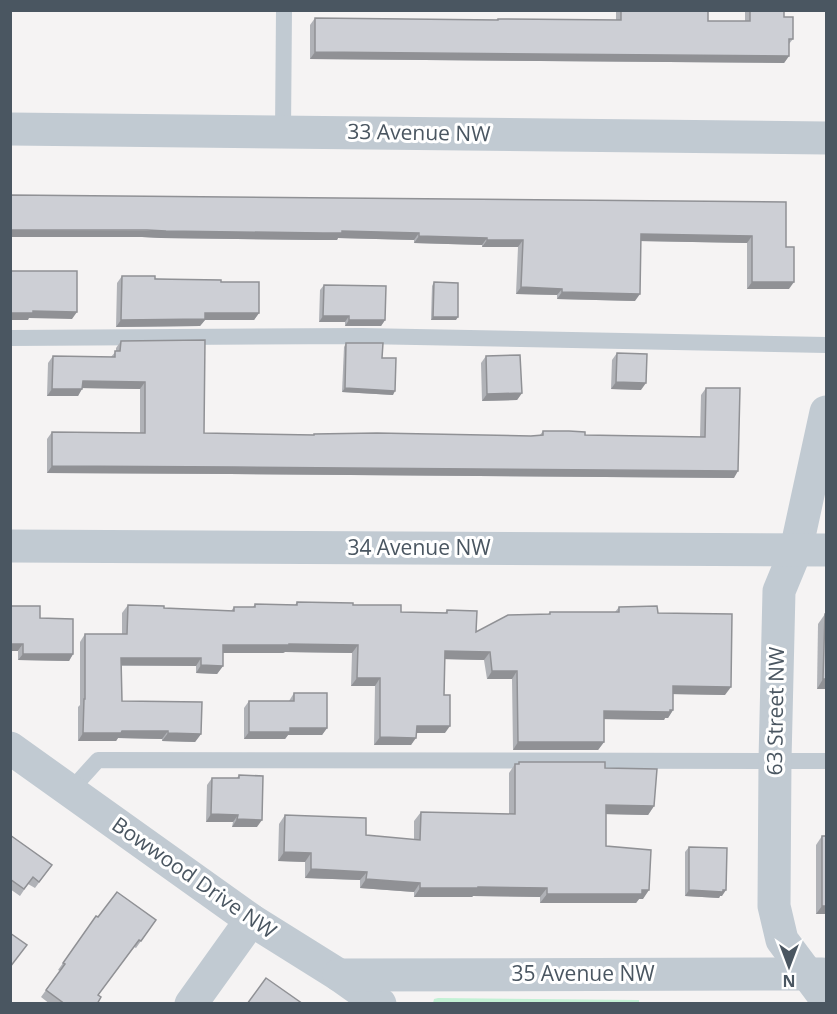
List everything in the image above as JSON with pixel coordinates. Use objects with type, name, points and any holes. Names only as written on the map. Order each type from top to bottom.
[{"type":"street","name":"33 Avenue NW","points":[[10,129],[826,138]]},
{"type":"street","name":"63 Street NW","points":[[820,983],[782,940],[774,906],[775,760],[779,591],[811,550],[826,412]]},
{"type":"street","name":"34 Avenue NW","points":[[10,546],[811,550]]},
{"type":"street","name":"Bowwood Drive NW","points":[[10,748],[251,920],[339,975],[380,1004]]},
{"type":"street","points":[[191,1004],[251,920]]},
{"type":"street","name":"35 Avenue NW","points":[[339,975],[820,983]]},
{"type":"lane","points":[[283,131],[284,10]]},
{"type":"lane","points":[[10,338],[362,336],[826,345]]},
{"type":"lane","points":[[70,791],[98,760],[826,761]]},
{"type":"green space","points":[[434,999],[639,1000],[639,1003],[433,1003]]},
{"type":"building","points":[[621,10],[708,10],[708,21],[750,21],[750,10],[784,10],[784,17],[793,17],[793,39],[789,39],[789,56],[315,52],[315,18],[621,20]]},
{"type":"building","points":[[10,195],[786,202],[786,247],[794,247],[794,282],[752,282],[752,236],[641,234],[640,294],[562,292],[562,289],[521,287],[523,240],[419,236],[419,233],[342,231],[342,233],[323,233],[10,230]]},
{"type":"building","points":[[10,271],[77,271],[77,312],[10,313]]},
{"type":"building","points":[[122,276],[259,282],[259,313],[205,313],[205,319],[121,320]]},
{"type":"building","points":[[434,282],[458,283],[458,317],[433,317]]},
{"type":"building","points":[[324,285],[386,286],[385,320],[349,320],[349,316],[323,316]]},
{"type":"building","points":[[205,340],[204,433],[531,436],[543,435],[543,431],[569,431],[585,432],[585,435],[705,437],[706,388],[740,388],[738,471],[52,466],[52,432],[145,433],[145,382],[83,381],[82,389],[52,389],[53,356],[115,357],[115,351],[120,351],[121,341]]},
{"type":"building","points":[[346,343],[383,343],[382,358],[396,358],[395,391],[345,388]]},
{"type":"building","points":[[11,348],[11,387],[10,387]]},
{"type":"building","points":[[617,353],[647,354],[646,383],[616,382]]},
{"type":"building","points":[[520,355],[522,393],[487,394],[486,356]]},
{"type":"building","points":[[11,432],[11,467],[10,467]]},
{"type":"building","points":[[297,602],[401,605],[401,612],[477,611],[476,632],[508,615],[550,614],[550,612],[619,612],[619,607],[657,606],[658,613],[732,614],[731,687],[673,686],[673,710],[670,712],[604,711],[604,742],[518,742],[517,671],[492,671],[490,652],[445,651],[444,695],[450,695],[450,726],[417,726],[416,738],[380,737],[380,678],[357,678],[358,645],[223,645],[223,666],[201,665],[201,658],[121,658],[122,701],[202,702],[201,734],[168,733],[168,731],[83,733],[85,634],[127,634],[128,605],[234,611],[234,607],[255,607],[255,604],[297,605]]},
{"type":"building","points":[[10,606],[40,606],[40,618],[73,619],[73,654],[23,654],[23,644],[10,644]]},
{"type":"building","points":[[825,614],[826,679],[823,679]]},
{"type":"building","points":[[294,693],[327,693],[327,728],[290,728],[290,732],[249,732],[249,701],[294,701]]},
{"type":"building","points":[[519,762],[605,762],[605,768],[657,769],[654,806],[606,805],[606,846],[651,850],[649,890],[642,890],[642,894],[547,894],[547,888],[420,888],[420,883],[366,879],[367,872],[311,869],[311,853],[284,852],[285,815],[366,818],[366,835],[420,840],[421,812],[515,814],[515,764]]},
{"type":"building","points":[[239,775],[263,776],[262,820],[237,819],[238,815],[211,814],[212,778],[239,778]]},
{"type":"building","points":[[10,835],[52,865],[39,882],[33,877],[24,889],[10,879]]},
{"type":"building","points":[[822,836],[826,836],[826,906],[822,906]]},
{"type":"building","points":[[689,847],[727,848],[726,890],[723,892],[689,890]]},
{"type":"building","points":[[117,892],[156,920],[98,995],[101,997],[97,1004],[65,1004],[46,990],[96,916],[98,917]]},
{"type":"building","points":[[10,933],[27,945],[10,967]]},
{"type":"building","points":[[266,978],[303,1004],[247,1004]]}]
